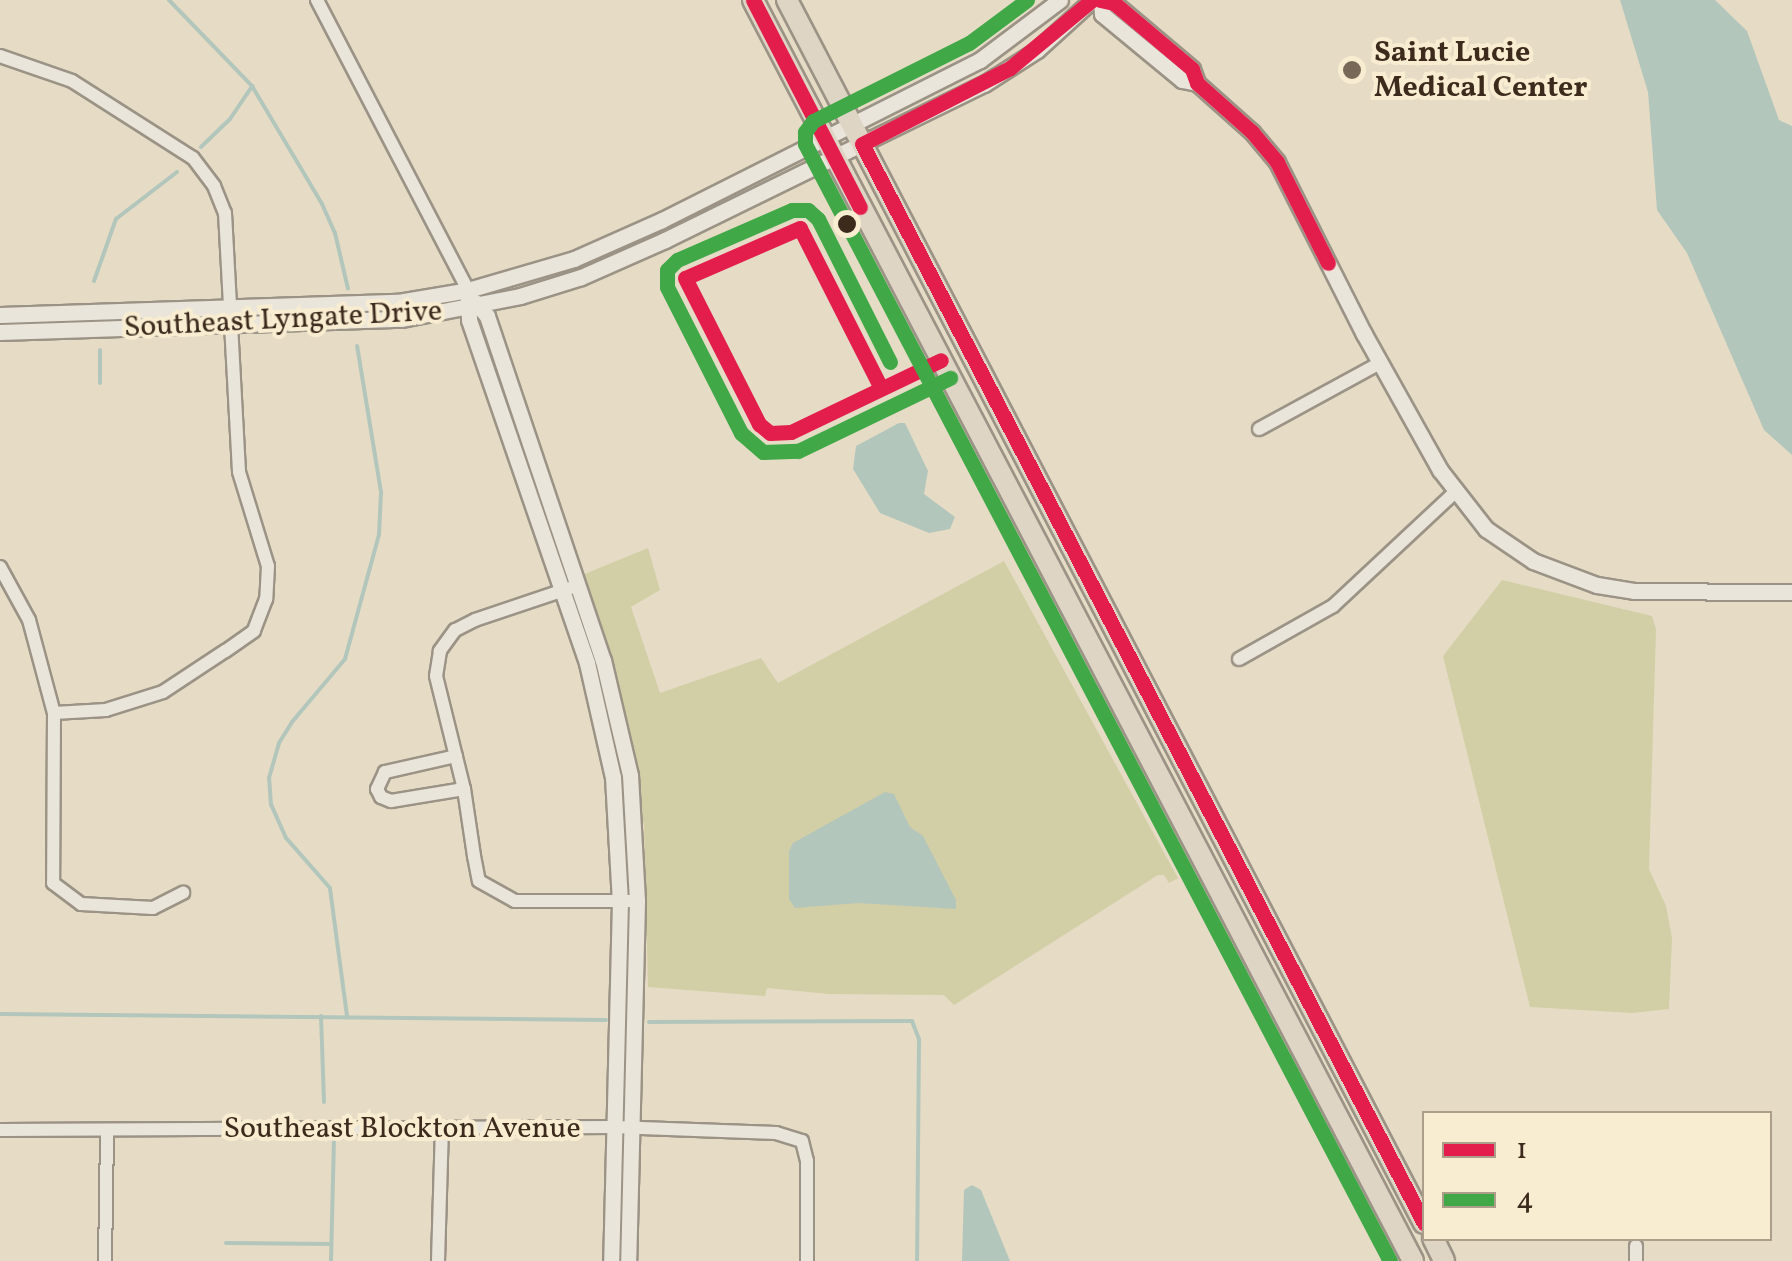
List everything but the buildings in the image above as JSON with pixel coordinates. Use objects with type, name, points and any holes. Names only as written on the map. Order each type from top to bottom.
[{"type":"main road","points":[[752,0],[1389,1214],[1417,1260]]},
{"type":"main road","points":[[787,0],[1422,1219]]},
{"type":"main road","points":[[1099,658],[1124,678],[1142,680]]},
{"type":"main road","points":[[1119,697],[1134,696],[1156,708]]},
{"type":"main road","points":[[1389,1214],[1422,1232]]},
{"type":"street","points":[[317,0],[468,290],[513,449],[569,588]]},
{"type":"street","name":"Southeast Lyngate Drive","points":[[0,315],[398,302],[468,290],[574,259],[980,60],[1060,0]]},
{"type":"street","points":[[1098,1],[1102,14],[1182,80],[1197,83],[1278,162],[1380,363],[1454,493],[1509,547],[1576,580],[1634,591],[1792,592]]},
{"type":"street","name":"Southeast Lyngate Drive","points":[[0,332],[402,319],[472,307],[581,277],[834,159],[1010,68],[1098,1]]},
{"type":"street","points":[[0,56],[72,81],[192,158],[214,186],[225,214],[239,472],[268,566],[266,598],[254,631],[163,692],[106,710],[54,713]]},
{"type":"street","points":[[472,307],[486,316],[529,444],[587,664],[634,801],[638,901],[612,1261]]},
{"type":"street","points":[[1259,429],[1380,363]]},
{"type":"street","points":[[513,449],[529,444]]},
{"type":"street","points":[[1240,660],[1333,606],[1454,493]]},
{"type":"street","points":[[0,567],[29,620],[54,713],[53,882],[62,894],[81,904],[153,908],[182,892]]},
{"type":"street","points":[[569,588],[475,620],[455,630],[440,651],[436,676],[464,788],[479,881],[496,894],[515,901],[638,901]]},
{"type":"street","points":[[616,746],[628,1261]]},
{"type":"street","points":[[456,756],[385,772],[377,788],[381,798],[391,801],[464,788]]},
{"type":"street","points":[[438,1261],[442,1128]]},
{"type":"street","name":"Southeast Blockton Avenue","points":[[0,1130],[622,1128],[776,1133],[802,1141],[807,1161],[807,1261]]},
{"type":"street","points":[[106,1261],[108,1131]]},
{"type":"shaded area","points":[[1620,0],[1715,0],[1747,31],[1779,120],[1792,126],[1792,455],[1764,430],[1687,253],[1657,210],[1648,92]]},
{"type":"shaded area","points":[[905,423],[928,471],[924,494],[955,517],[950,529],[929,533],[880,513],[853,469],[856,446]]},
{"type":"shaded area","points":[[648,548],[660,590],[631,607],[660,693],[761,658],[778,683],[1004,561],[1178,878],[1169,883],[1164,875],[1158,875],[954,1005],[944,995],[829,994],[767,988],[765,996],[648,987],[644,825],[580,576]]},
{"type":"shaded area","points":[[1502,580],[1652,616],[1656,629],[1649,869],[1666,906],[1672,938],[1669,1009],[1632,1013],[1530,1007],[1443,656]]},
{"type":"shaded area","points":[[885,792],[894,794],[910,827],[923,836],[956,900],[956,909],[858,903],[795,908],[789,899],[789,851],[793,843]]},
{"type":"shaded area","points":[[972,1185],[981,1190],[1010,1261],[962,1261],[964,1190]]},
{"type":"waterway","points":[[169,0],[252,86],[322,204],[335,233],[348,289]]},
{"type":"waterway","points":[[201,147],[230,119],[252,86]]},
{"type":"waterway","points":[[94,281],[116,219],[177,172]]},
{"type":"waterway","points":[[347,1016],[330,888],[286,838],[271,805],[269,778],[279,743],[292,722],[345,659],[379,535],[381,492],[357,346]]},
{"type":"waterway","points":[[100,350],[100,383]]},
{"type":"waterway","points":[[0,1014],[606,1020]]},
{"type":"waterway","points":[[321,1016],[324,1102]]},
{"type":"waterway","points":[[649,1022],[912,1021],[919,1039],[917,1261]]},
{"type":"waterway","points":[[331,1261],[334,1141]]},
{"type":"waterway","points":[[226,1243],[331,1244]]},
{"type":"transit line","name":"1","points":[[753,0],[860,207]]},
{"type":"transit line","name":"4","points":[[1027,0],[969,43],[813,121],[805,132],[805,144],[1390,1261]]},
{"type":"transit line","name":"1","points":[[1092,0],[1010,68],[862,144],[1422,1219]]},
{"type":"transit line","name":"1","points":[[1100,0],[1114,3],[1192,69],[1197,83],[1252,132],[1277,162],[1328,263]]},
{"type":"transit line","name":"4","points":[[890,362],[818,219],[808,210],[792,210],[677,260],[667,270],[667,287],[741,433],[763,452],[798,451],[950,378]]},
{"type":"transit line","name":"1","points":[[880,386],[800,228],[685,278],[759,424],[770,433],[791,432],[941,360]]},
{"type":"place","name":"Saint Lucie Medical Center","points":[[1352,70]]}]
